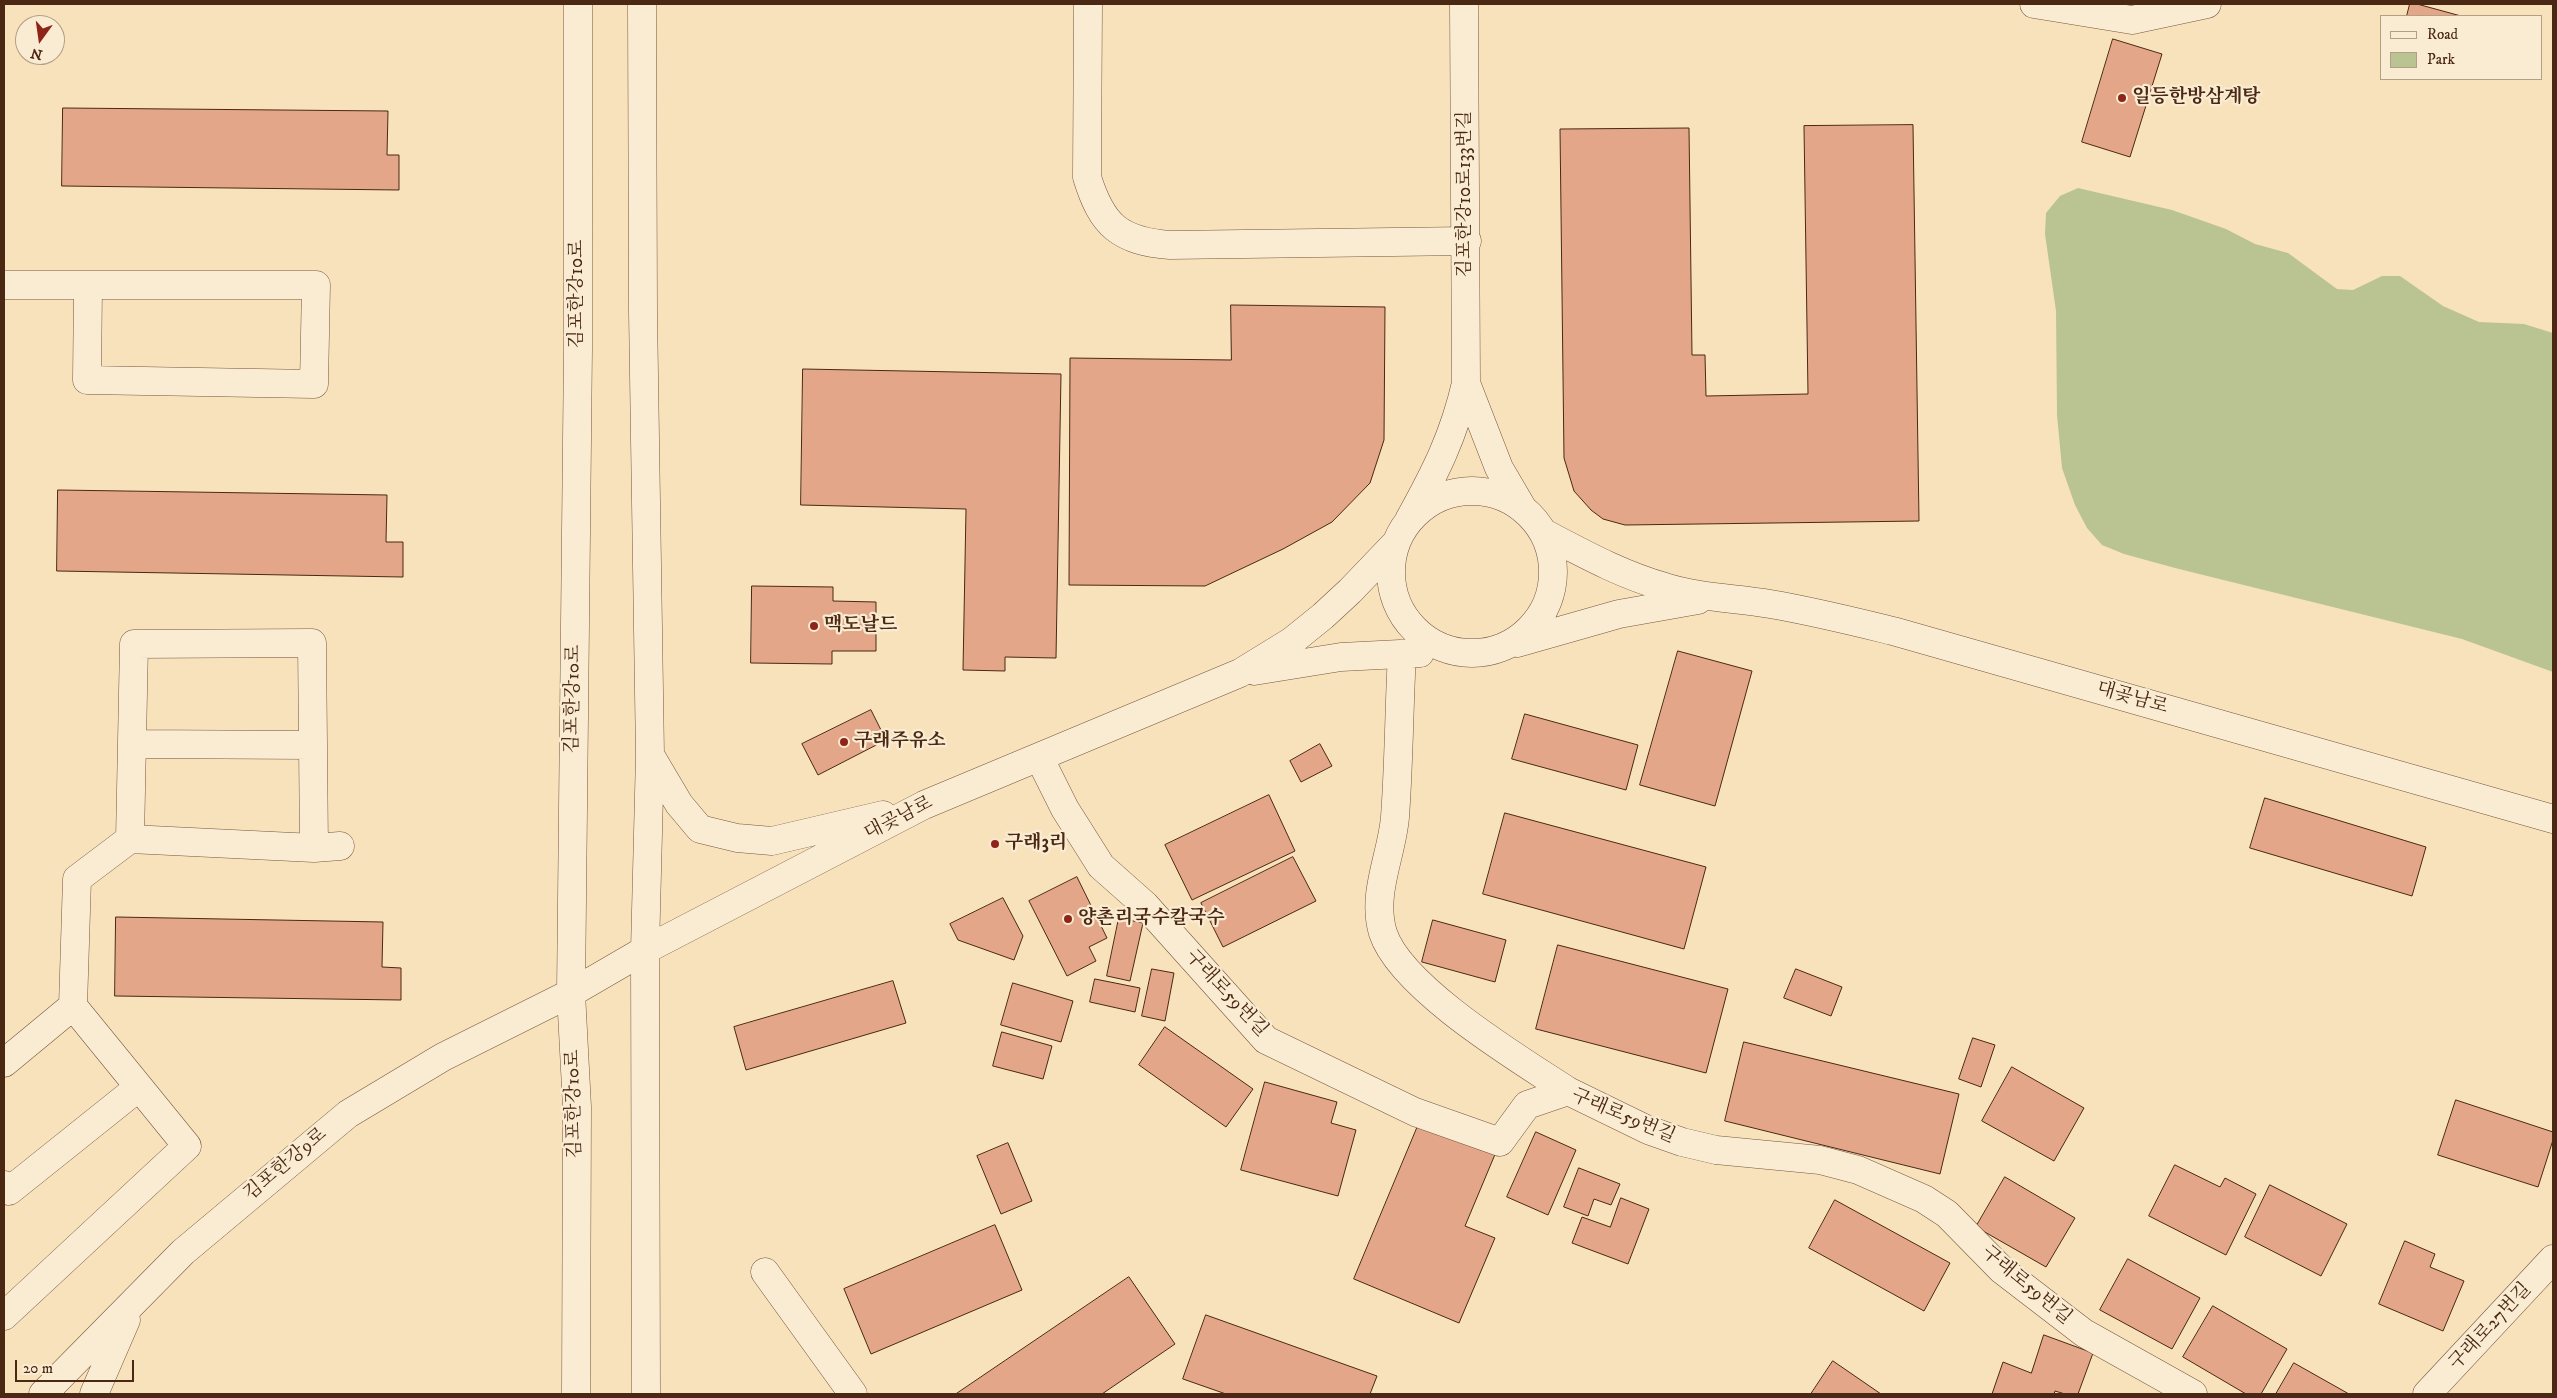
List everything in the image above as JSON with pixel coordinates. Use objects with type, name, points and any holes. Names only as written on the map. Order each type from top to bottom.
[{"type":"street","name":"김포한강10로","points":[[576,1394],[577,1108],[571,993],[578,358],[578,4]]},
{"type":"street","points":[[642,4],[643,312],[650,755],[645,950],[646,1394]]},
{"type":"street","points":[[1088,4],[1087,177],[1093,197],[1102,213],[1129,238],[1144,243],[1170,245],[1467,241]]},
{"type":"street","name":"김포한강10로133번길","points":[[1464,4],[1467,241],[1466,383]]},
{"type":"street","points":[[2034,4],[2132,20],[2207,4]]},
{"type":"street","points":[[4,285],[316,285],[314,384],[87,380],[88,286]]},
{"type":"street","points":[[1466,383],[1499,468],[1524,511]]},
{"type":"street","points":[[1240,674],[1292,641],[1323,616],[1395,544],[1447,448],[1458,418],[1466,383]]},
{"type":"street","points":[[1409,520],[1431,502],[1458,492],[1486,492],[1513,501],[1544,533],[1550,542],[1554,564],[1552,589],[1544,612],[1529,632],[1508,646]]},
{"type":"street","points":[[1544,533],[1610,568],[1666,588],[1707,598]]},
{"type":"street","points":[[1395,544],[1390,572],[1395,600],[1399,608],[1409,624],[1430,642],[1457,652]]},
{"type":"street","name":"대곶남로","points":[[1707,598],[1768,604],[1833,616],[1893,631],[2553,820]]},
{"type":"street","points":[[1240,674],[1311,660],[1402,654],[1485,653],[1619,614],[1707,598]]},
{"type":"street","points":[[4,1316],[187,1146],[73,1006],[77,879],[130,839],[327,847],[312,745],[312,643],[134,644],[130,839]]},
{"type":"street","points":[[1402,654],[1395,819],[1378,904],[1383,934],[1407,973],[1489,1040],[1568,1091]]},
{"type":"street","name":"대곶남로","points":[[571,993],[645,950],[924,805],[1240,674]]},
{"type":"street","points":[[132,744],[312,745]]},
{"type":"street","points":[[650,755],[679,804],[700,828],[737,838],[772,841],[924,805]]},
{"type":"street","name":"구래로59번길","points":[[1039,757],[1065,810],[1101,866],[1145,905],[1266,1040],[1415,1112],[1500,1142],[1527,1105],[1568,1091],[1648,1130],[1682,1142],[1716,1150],[1820,1160],[1858,1170],[1924,1199],[1947,1214],[2002,1270],[2084,1333],[2193,1394]]},
{"type":"street","name":"김포한강9로","points":[[43,1394],[183,1252],[348,1114],[443,1057],[571,993]]},
{"type":"street","points":[[4,1063],[73,1006]]},
{"type":"street","points":[[4,1185],[9,1191],[139,1087]]},
{"type":"street","name":"구래로27번길","points":[[2427,1394],[2553,1259]]},
{"type":"street","points":[[765,1272],[853,1394]]},
{"type":"street","points":[[94,1394],[134,1303]]},
{"type":"green space","points":[[2078,188],[2172,210],[2226,229],[2255,244],[2288,253],[2337,289],[2353,290],[2382,276],[2400,276],[2443,306],[2479,322],[2524,324],[2553,333],[2553,672],[2462,639],[2175,568],[2124,554],[2102,545],[2087,528],[2075,505],[2062,468],[2057,415],[2056,311],[2045,234],[2046,213],[2060,196]]},
{"type":"building","points":[[2410,4],[2417,4],[2457,15],[2407,15]]},
{"type":"building","name":"일등한방삼계탕","points":[[2113,39],[2162,54],[2130,157],[2082,142]]},
{"type":"building","points":[[63,108],[388,111],[387,155],[399,155],[399,190],[62,186]]},
{"type":"building","points":[[1913,125],[1919,521],[1625,525],[1603,519],[1591,510],[1574,491],[1564,458],[1560,129],[1689,128],[1692,355],[1705,355],[1706,396],[1808,394],[1804,126]]},
{"type":"building","points":[[1231,305],[1385,307],[1384,440],[1370,483],[1332,522],[1283,549],[1205,586],[1069,585],[1070,358],[1231,360]]},
{"type":"building","points":[[803,369],[1061,374],[1056,658],[1005,657],[1005,671],[963,670],[966,509],[801,505]]},
{"type":"building","points":[[58,490],[387,495],[386,542],[403,542],[403,577],[57,571]]},
{"type":"building","name":"맥도날드","points":[[752,586],[833,587],[833,601],[876,602],[876,651],[832,651],[832,664],[751,663]]},
{"type":"building","points":[[1678,651],[1752,671],[1715,806],[1640,785]]},
{"type":"building","name":"구래주유소","points":[[871,710],[886,740],[818,775],[802,744]]},
{"type":"building","points":[[1525,714],[1638,745],[1626,790],[1512,759]]},
{"type":"building","points":[[1320,744],[1332,766],[1301,782],[1290,761]]},
{"type":"building","points":[[1269,795],[1295,851],[1192,900],[1165,845]]},
{"type":"building","points":[[2265,798],[2426,847],[2412,896],[2250,848]]},
{"type":"building","points":[[1505,813],[1706,867],[1684,949],[1483,894]]},
{"type":"building","points":[[1293,857],[1316,901],[1223,947],[1201,903]]},
{"type":"building","name":"양촌리국수칼국수","points":[[1077,877],[1107,938],[1089,947],[1096,961],[1067,976],[1029,901]]},
{"type":"building","points":[[1003,898],[1023,936],[1014,960],[958,940],[950,924]]},
{"type":"building","points":[[116,917],[383,922],[382,967],[401,968],[401,1000],[115,996]]},
{"type":"building","points":[[1119,918],[1143,923],[1130,981],[1107,976]]},
{"type":"building","points":[[1433,920],[1506,940],[1495,982],[1422,962]]},
{"type":"building","points":[[1558,945],[1728,989],[1706,1073],[1536,1029]]},
{"type":"building","points":[[1152,969],[1174,973],[1165,1021],[1142,1016]]},
{"type":"building","points":[[1796,969],[1842,987],[1831,1016],[1784,998]]},
{"type":"building","points":[[1095,979],[1140,988],[1135,1012],[1090,1002]]},
{"type":"building","points":[[893,981],[906,1023],[746,1070],[734,1027]]},
{"type":"building","points":[[1013,983],[1073,1001],[1061,1042],[1001,1025]]},
{"type":"building","points":[[1165,1027],[1253,1089],[1226,1127],[1139,1065]]},
{"type":"building","points":[[1002,1032],[1052,1046],[1043,1079],[993,1066]]},
{"type":"building","points":[[1973,1038],[1995,1045],[1981,1087],[1959,1079]]},
{"type":"building","points":[[1744,1042],[1959,1094],[1940,1174],[1725,1121]]},
{"type":"building","points":[[2012,1067],[2084,1108],[2054,1161],[1982,1121]]},
{"type":"building","points":[[1265,1082],[1337,1102],[1331,1123],[1356,1130],[1338,1196],[1241,1170]]},
{"type":"building","points":[[2456,1100],[2553,1132],[2553,1140],[2538,1187],[2438,1155]]},
{"type":"building","points":[[1420,1121],[1496,1152],[1465,1226],[1495,1238],[1459,1323],[1354,1279]]},
{"type":"building","points":[[1536,1132],[1576,1150],[1548,1215],[1507,1197]]},
{"type":"building","points":[[1008,1143],[1032,1201],[1001,1214],[977,1156]]},
{"type":"building","points":[[2175,1165],[2220,1187],[2225,1178],[2256,1194],[2226,1255],[2149,1216]]},
{"type":"building","points":[[1579,1168],[1620,1184],[1611,1205],[1594,1199],[1588,1216],[1564,1207]]},
{"type":"building","points":[[2005,1177],[2075,1218],[2046,1267],[1976,1227]]},
{"type":"building","points":[[2270,1185],[2347,1224],[2321,1276],[2245,1237]]},
{"type":"building","points":[[1621,1198],[1649,1209],[1628,1264],[1572,1243],[1582,1217],[1610,1227]]},
{"type":"building","points":[[1835,1200],[1950,1263],[1924,1311],[1809,1248]]},
{"type":"building","points":[[995,1225],[1022,1290],[871,1354],[844,1289]]},
{"type":"building","points":[[2405,1241],[2435,1254],[2430,1267],[2464,1281],[2443,1331],[2379,1304]]},
{"type":"building","points":[[2128,1259],[2200,1298],[2172,1349],[2100,1310]]},
{"type":"building","points":[[1129,1277],[1175,1344],[1102,1394],[956,1394]]},
{"type":"building","points":[[2213,1306],[2287,1349],[2261,1394],[2246,1394],[2183,1357]]},
{"type":"building","points":[[1206,1315],[1377,1376],[1370,1394],[1226,1394],[1183,1379]]},
{"type":"building","points":[[2044,1335],[2093,1353],[2078,1394],[2065,1394],[2055,1391],[2054,1394],[1992,1394],[2003,1362],[2031,1373]]},
{"type":"building","points":[[1833,1361],[1881,1394],[1811,1394]]},
{"type":"building","points":[[2294,1363],[2349,1394],[2276,1394]]},
{"type":"place","name":"일등한방삼계탕","points":[[2122,98]]},
{"type":"place","name":"맥도날드","points":[[814,626]]},
{"type":"place","name":"구래주유소","points":[[844,742]]},
{"type":"place","name":"구래3리","points":[[995,844]]},
{"type":"place","name":"양촌리국수칼국수","points":[[1068,919]]}]
